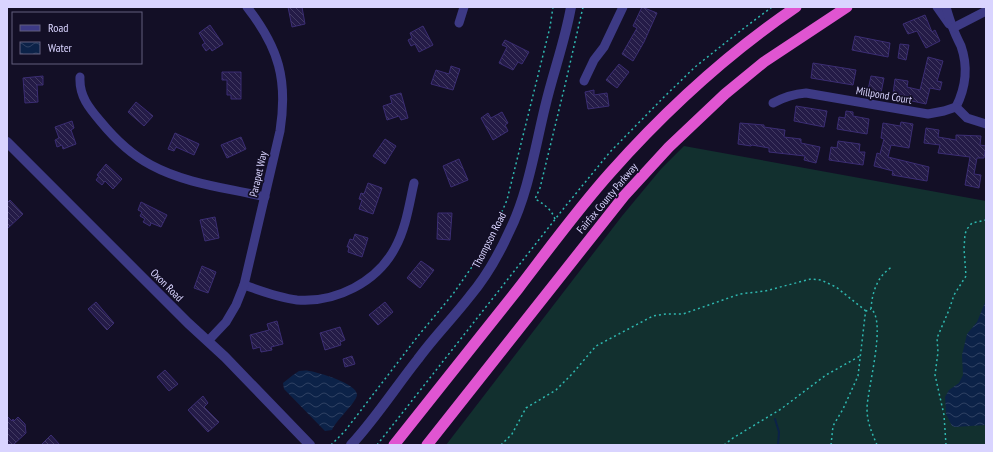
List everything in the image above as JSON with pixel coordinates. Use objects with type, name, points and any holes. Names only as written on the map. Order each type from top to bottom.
[{"type":"highway","name":"Fairfax County Parkway","points":[[394,445],[590,198],[640,140],[684,97],[730,56],[796,7]]},
{"type":"highway","name":"Fairfax County Parkway","points":[[427,445],[624,196],[664,152],[725,94],[764,62],[847,7]]},
{"type":"street","name":"Parapet Way","points":[[208,341],[226,322],[236,305],[244,285],[266,197],[283,113],[282,81],[276,56],[262,28],[247,7]]},
{"type":"street","points":[[459,23],[464,7]]},
{"type":"street","name":"Thompson Road","points":[[351,445],[386,403],[417,359],[471,296],[484,277],[506,238],[523,195],[552,79],[563,44],[571,7]]},
{"type":"street","points":[[584,81],[594,60],[604,47],[623,7]]},
{"type":"street","points":[[936,7],[953,28]]},
{"type":"street","points":[[946,7],[960,44],[965,65],[961,98],[956,107],[968,118],[986,124]]},
{"type":"street","points":[[953,28],[986,11]]},
{"type":"street","points":[[80,77],[81,93],[84,101],[124,146],[138,157],[156,168],[179,177],[266,197]]},
{"type":"street","name":"Millpond Court","points":[[773,103],[787,96],[806,93],[928,114],[956,107]]},
{"type":"street","name":"Oxon Road","points":[[7,142],[132,268],[225,357],[310,445]]},
{"type":"street","points":[[244,285],[266,293],[307,300],[334,296],[360,285],[378,271],[395,249],[409,209],[414,183]]},
{"type":"path","points":[[331,445],[345,431],[418,336],[453,294],[488,244],[507,200],[550,28],[553,7]]},
{"type":"path","points":[[555,219],[547,207],[535,200],[540,188],[583,7]]},
{"type":"path","points":[[946,445],[944,416],[935,375],[938,338],[954,295],[966,276],[964,249],[965,234],[967,229],[972,222],[986,220]]},
{"type":"path","points":[[877,445],[867,415],[867,402],[877,341],[876,317],[871,309],[871,298],[875,286],[884,273],[892,267]]},
{"type":"path","points":[[501,445],[512,434],[526,408],[556,390],[596,346],[653,316],[684,314],[740,294],[765,291],[811,279],[821,280],[836,287],[866,311]]},
{"type":"path","points":[[866,311],[871,309]]},
{"type":"path","points":[[831,445],[833,426],[843,409],[858,376],[866,311]]},
{"type":"path","points":[[724,445],[781,409],[826,375],[860,356]]},
{"type":"green space","points":[[684,146],[986,201],[986,445],[446,445],[622,216],[661,169]]},
{"type":"water","points":[[986,300],[986,425],[955,427],[952,426],[946,414],[945,397],[949,390],[959,383],[963,375],[962,355],[967,334],[977,322]]},
{"type":"water","points":[[299,371],[314,372],[337,379],[356,391],[356,398],[337,421],[332,430],[325,431],[284,389],[283,383]]},
{"type":"building","points":[[288,7],[302,7],[305,24],[292,27]]},
{"type":"building","points":[[642,7],[657,13],[644,42],[633,61],[622,54],[637,28],[633,26]]},
{"type":"building","points":[[925,15],[932,32],[935,30],[940,41],[926,48],[917,31],[908,34],[903,24]]},
{"type":"building","points":[[210,25],[223,44],[212,51],[210,48],[206,51],[202,45],[205,43],[199,33]]},
{"type":"building","points":[[423,26],[433,45],[419,52],[415,44],[411,46],[408,40],[412,38],[410,33]]},
{"type":"building","points":[[855,36],[890,43],[888,57],[852,50]]},
{"type":"building","points":[[505,40],[529,52],[522,64],[518,62],[513,70],[499,63],[507,47],[502,45]]},
{"type":"building","points":[[900,44],[909,45],[906,60],[898,58]]},
{"type":"building","points":[[928,57],[943,61],[937,81],[942,82],[940,90],[930,88],[926,104],[912,101],[913,97],[893,94],[895,79],[908,81],[907,87],[920,90]]},
{"type":"building","points":[[813,63],[856,70],[853,85],[811,78]]},
{"type":"building","points":[[619,64],[629,72],[617,88],[606,80]]},
{"type":"building","points":[[451,66],[460,69],[453,90],[431,84],[436,70],[449,74]]},
{"type":"building","points":[[222,72],[241,72],[241,99],[231,99],[231,95],[227,95],[227,80],[222,80]]},
{"type":"building","points":[[43,76],[43,85],[37,85],[38,102],[25,103],[23,78]]},
{"type":"building","points":[[871,76],[884,78],[881,93],[868,90]]},
{"type":"building","points":[[594,90],[594,95],[607,93],[609,106],[588,109],[585,92]]},
{"type":"building","points":[[401,93],[408,118],[401,120],[399,116],[387,120],[383,106],[392,103],[390,96]]},
{"type":"building","points":[[136,102],[153,116],[144,126],[128,112]]},
{"type":"building","points":[[796,106],[827,111],[824,127],[794,121]]},
{"type":"building","points":[[846,111],[853,112],[853,116],[869,119],[867,134],[837,129],[839,117],[845,118]]},
{"type":"building","points":[[502,112],[508,123],[505,125],[508,131],[493,140],[481,118],[488,113],[491,118]]},
{"type":"building","points":[[72,121],[74,128],[71,130],[76,144],[63,149],[62,145],[57,147],[55,140],[59,138],[55,127]]},
{"type":"building","points":[[901,122],[913,124],[909,148],[891,145],[888,157],[929,167],[927,181],[892,175],[893,171],[874,166],[877,153],[880,154],[884,139],[881,138],[883,123],[900,126]]},
{"type":"building","points":[[740,123],[764,125],[764,127],[785,130],[784,137],[801,139],[801,143],[820,147],[816,163],[804,160],[805,156],[769,152],[769,148],[738,144]]},
{"type":"building","points":[[926,128],[939,130],[938,137],[956,140],[956,135],[981,136],[980,145],[986,146],[984,158],[977,158],[974,174],[981,175],[979,188],[965,185],[970,157],[938,153],[940,145],[924,143]]},
{"type":"building","points":[[175,133],[199,144],[194,155],[176,147],[174,151],[168,149]]},
{"type":"building","points":[[241,137],[246,149],[227,158],[221,145]]},
{"type":"building","points":[[385,139],[396,146],[385,164],[373,156]]},
{"type":"building","points":[[838,141],[860,144],[859,152],[865,152],[863,165],[829,160],[831,147],[837,148]]},
{"type":"building","points":[[459,159],[468,180],[451,187],[443,166]]},
{"type":"building","points":[[106,164],[122,179],[113,189],[105,181],[102,185],[96,180],[99,176],[97,175]]},
{"type":"building","points":[[368,183],[382,188],[373,214],[359,209],[362,200],[359,199],[361,193],[364,194]]},
{"type":"building","points":[[10,200],[23,214],[7,229],[7,203]]},
{"type":"building","points":[[141,202],[167,215],[161,227],[151,223],[150,226],[143,222],[145,219],[140,216],[142,212],[138,210]]},
{"type":"building","points":[[438,213],[452,213],[450,240],[437,239]]},
{"type":"building","points":[[215,217],[219,238],[205,241],[200,220]]},
{"type":"building","points":[[355,234],[368,238],[362,257],[348,252],[349,247],[347,247],[350,239],[353,240]]},
{"type":"building","points":[[421,261],[434,270],[420,288],[407,278]]},
{"type":"building","points":[[202,266],[216,272],[208,293],[194,288]]},
{"type":"building","points":[[96,302],[114,323],[107,330],[88,309]]},
{"type":"building","points":[[385,302],[393,312],[378,325],[369,315]]},
{"type":"building","points":[[277,321],[283,344],[271,347],[272,350],[261,352],[260,347],[253,349],[250,335],[269,330],[267,324]]},
{"type":"building","points":[[340,327],[345,340],[340,342],[341,345],[325,350],[320,333]]},
{"type":"building","points":[[352,356],[355,364],[345,367],[343,359]]},
{"type":"building","points":[[165,370],[178,384],[169,391],[157,377]]},
{"type":"building","points":[[203,396],[208,403],[204,407],[219,422],[208,432],[188,410]]},
{"type":"building","points":[[7,416],[12,421],[18,417],[25,424],[26,433],[13,445],[7,445]]},
{"type":"building","points":[[51,435],[60,445],[41,445]]},
{"type":"waterway","points":[[775,419],[779,432],[778,445]]}]
